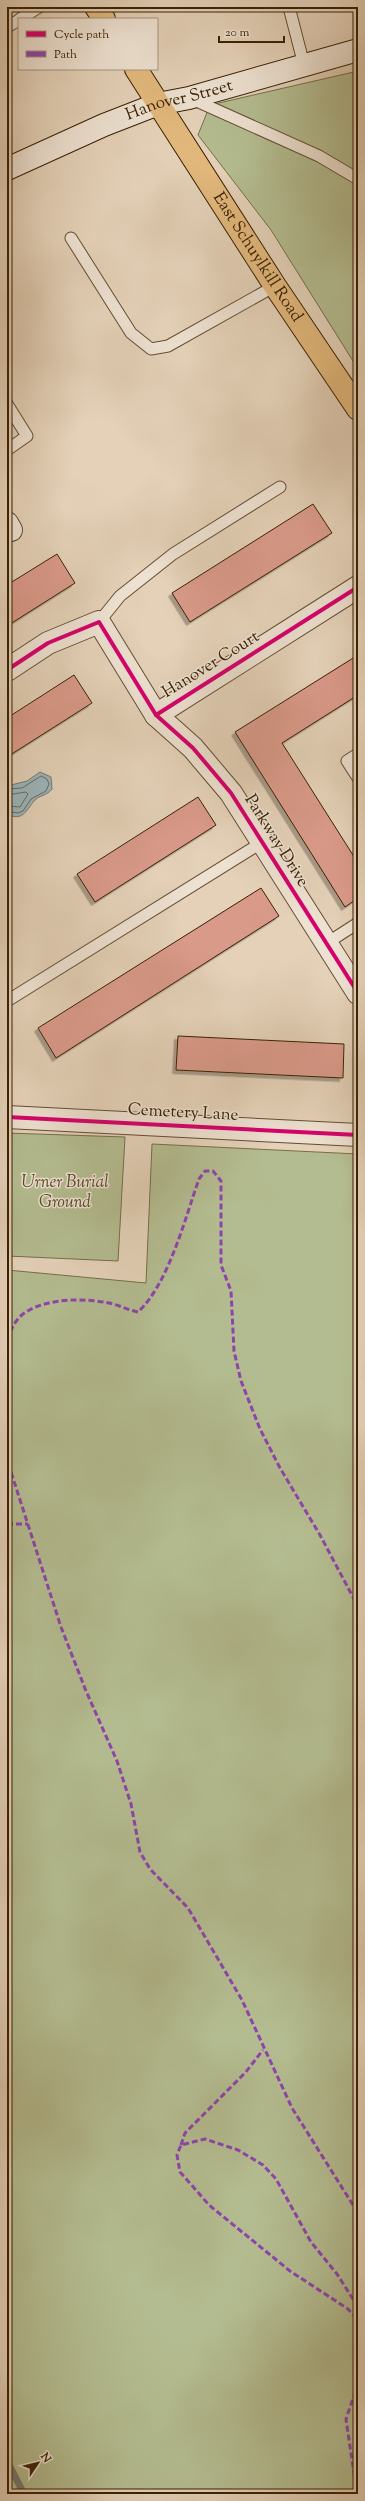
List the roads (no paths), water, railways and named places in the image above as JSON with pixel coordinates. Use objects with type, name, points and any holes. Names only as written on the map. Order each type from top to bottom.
[{"type":"main road","points":[[96,7],[103,18]]},
{"type":"main road","name":"East Schuylkill Road","points":[[137,70],[275,286],[358,409]]},
{"type":"street","name":"Hanover Street","points":[[7,169],[104,125],[158,104],[189,98],[358,50]]},
{"type":"street","name":"Hanover Court","points":[[99,622],[156,715],[358,587]]},
{"type":"street","points":[[7,670],[48,643],[99,622]]},
{"type":"street","name":"Parkway Drive","points":[[156,715],[193,748],[231,793],[261,844],[358,993]]},
{"type":"street","name":"Cemetery Lane","points":[[7,1117],[358,1134]]},
{"type":"lane","points":[[22,18],[39,7]]},
{"type":"lane","points":[[289,7],[304,65]]},
{"type":"lane","points":[[7,27],[18,20]]},
{"type":"lane","points":[[189,98],[319,156],[358,179]]},
{"type":"lane","points":[[70,238],[131,333],[152,349],[168,346],[275,286]]},
{"type":"lane","points":[[7,404],[27,436],[7,450]]},
{"type":"lane","points":[[99,622],[120,596],[173,554],[280,487]]},
{"type":"lane","points":[[358,754],[347,761],[358,778]]},
{"type":"lane","points":[[7,1001],[261,844]]},
{"type":"lane","points":[[326,943],[358,923]]},
{"type":"water","points":[[40,772],[51,777],[52,789],[48,793],[36,799],[26,812],[20,816],[16,817],[7,814],[7,786],[27,781]]},
{"type":"waterway","points":[[7,2461],[24,2494]]},
{"type":"park label","name":"Urner Burial Ground","points":[[65,1193]]}]
